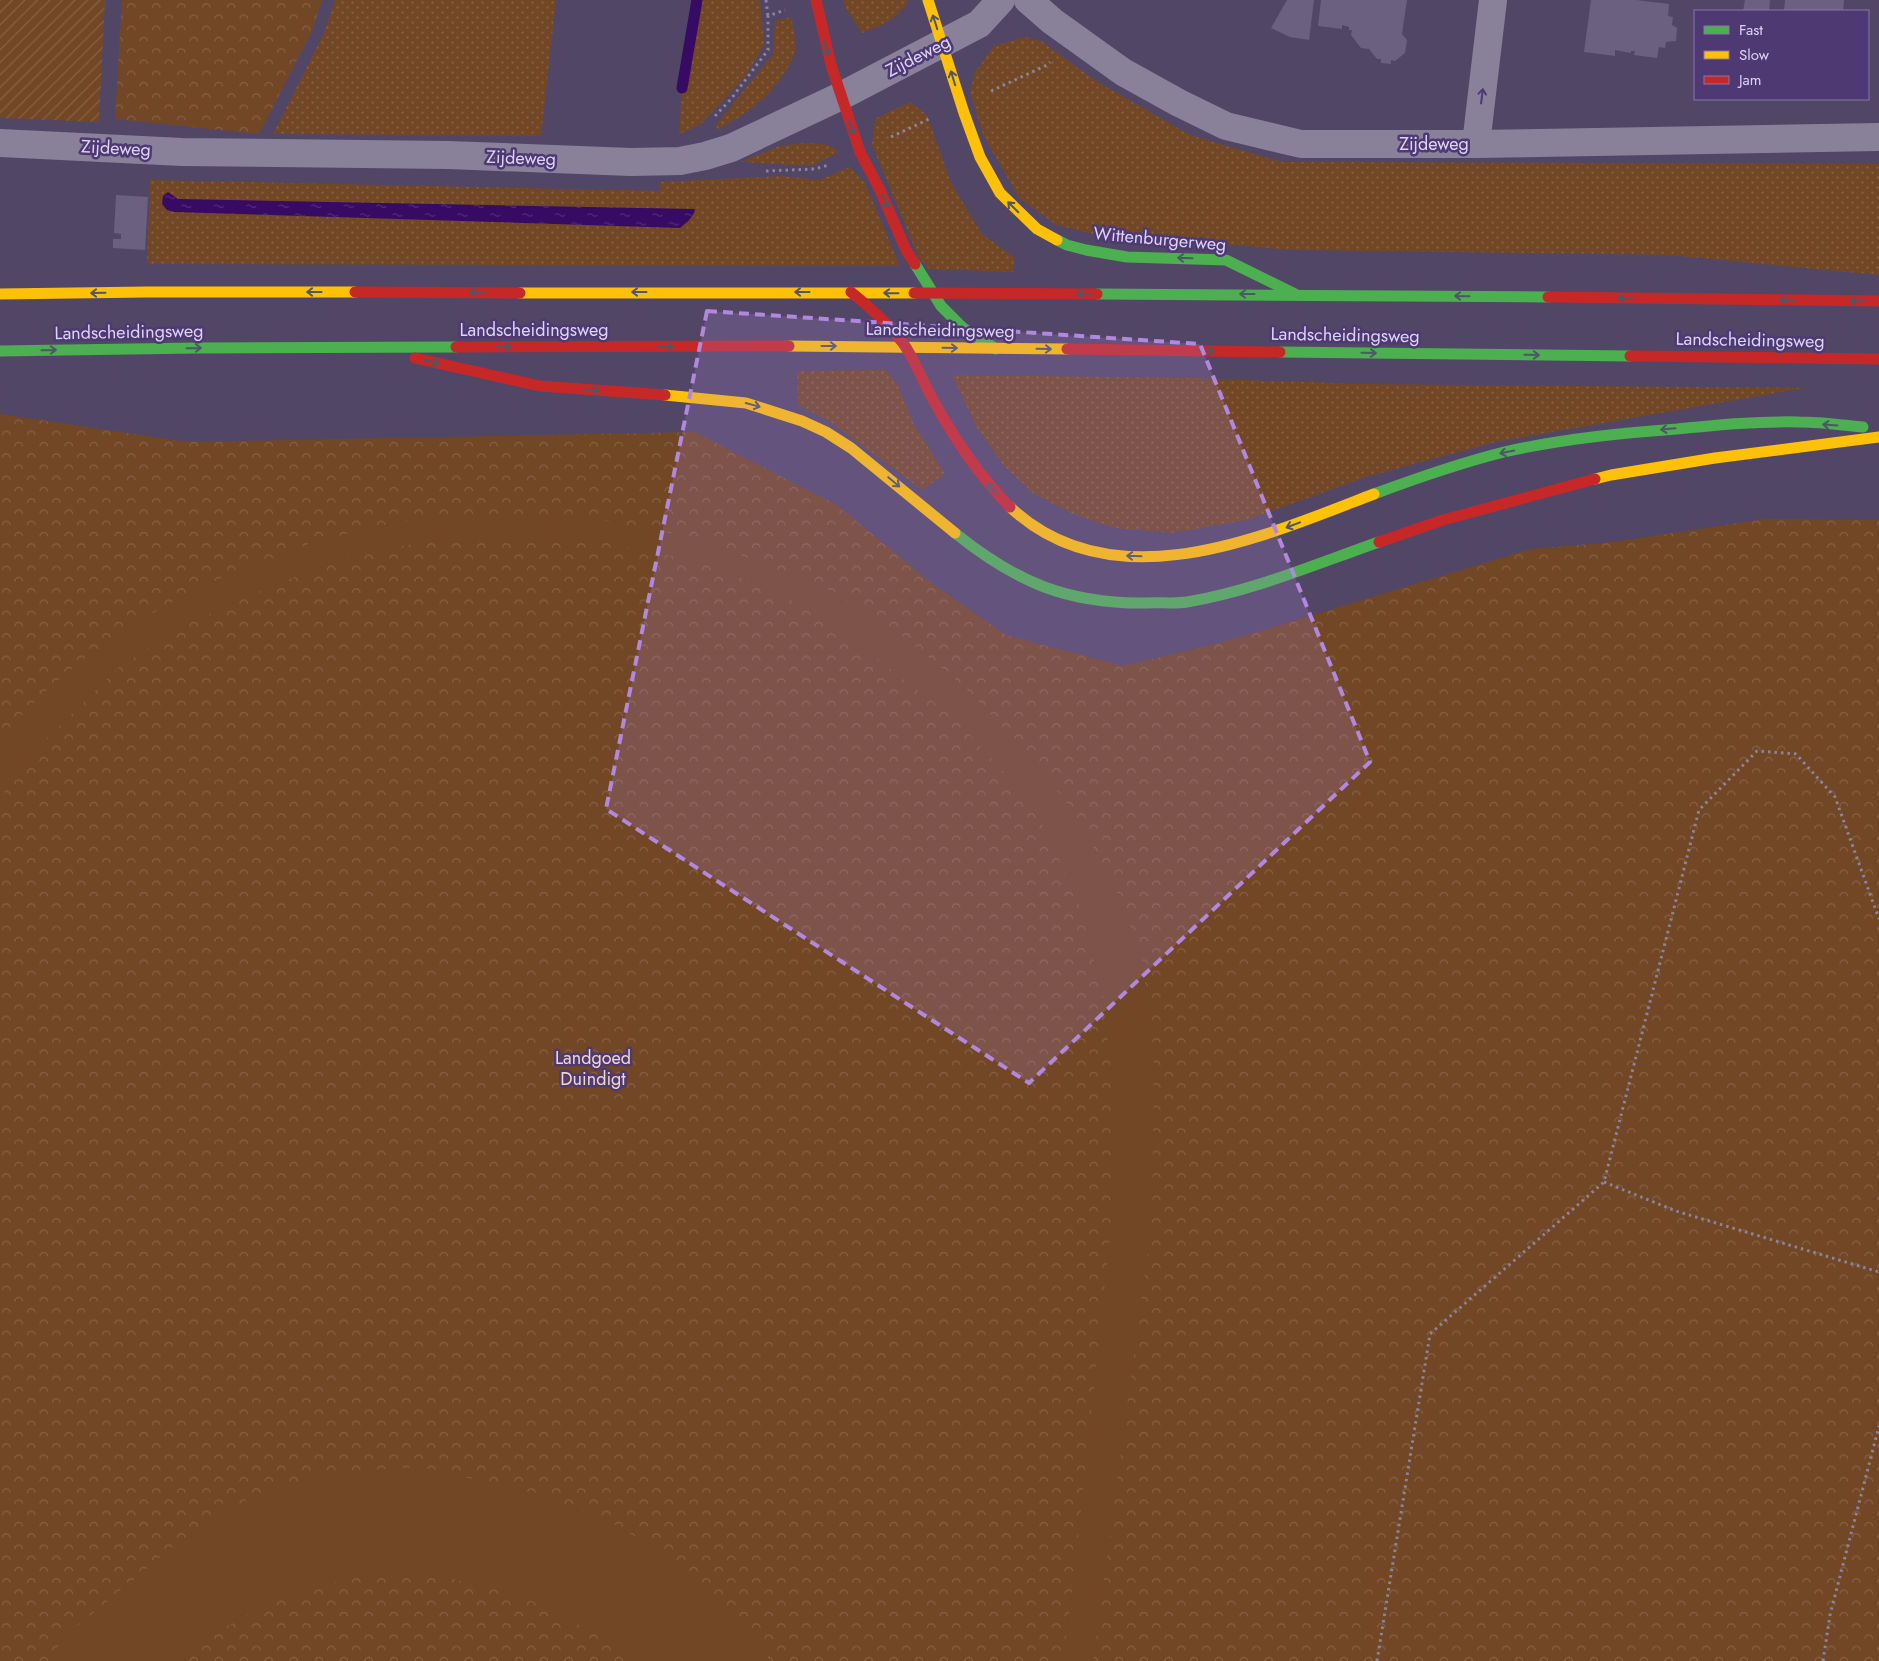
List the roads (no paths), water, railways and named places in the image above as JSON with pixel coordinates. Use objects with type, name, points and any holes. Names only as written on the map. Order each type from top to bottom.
[{"type":"main road","points":[[816,0],[827,52],[862,158],[879,188],[906,250],[932,294],[952,318],[978,339],[996,349]]},
{"type":"main road","name":"Wittenburgerweg","points":[[928,0],[973,139],[990,177],[1000,193],[1025,219],[1038,229],[1067,245],[1110,254],[1127,257],[1226,260],[1295,294]]},
{"type":"main road","name":"Landscheidingsweg","points":[[0,294],[147,292],[851,292],[932,294],[1295,294],[1879,301]]},
{"type":"main road","points":[[851,292],[881,318],[905,347],[970,463],[1004,501],[1024,520],[1051,536],[1089,550],[1126,556],[1168,557],[1210,551],[1276,531],[1458,465],[1504,452],[1552,443],[1598,436],[1752,423],[1802,422],[1879,428]]},
{"type":"main road","name":"Landscheidingsweg","points":[[0,351],[905,347],[1879,359]]},
{"type":"main road","points":[[367,348],[540,386],[714,399],[746,403],[786,415],[826,432],[851,448],[968,544],[1022,578],[1044,588],[1071,596],[1095,601],[1121,603],[1186,602],[1243,589],[1443,520],[1611,475],[1714,458],[1879,438]]},
{"type":"street","name":"Zijdeweg","points":[[0,143],[182,152],[448,155],[621,162],[680,161],[731,148],[840,96],[980,24],[1001,0]]},
{"type":"street","name":"Zijdeweg","points":[[1028,0],[1052,21],[1123,72],[1180,103],[1226,126],[1302,144],[1476,144],[1879,137]]},
{"type":"street","points":[[1476,144],[1493,0]]},
{"type":"water","points":[[168,192],[178,199],[695,209],[691,217],[680,228],[174,212],[167,210],[162,204],[163,196]]},
{"type":"waterway","points":[[682,88],[697,0]]},
{"type":"park label","name":"Landgoed Duindigt","points":[[593,1068]]}]
